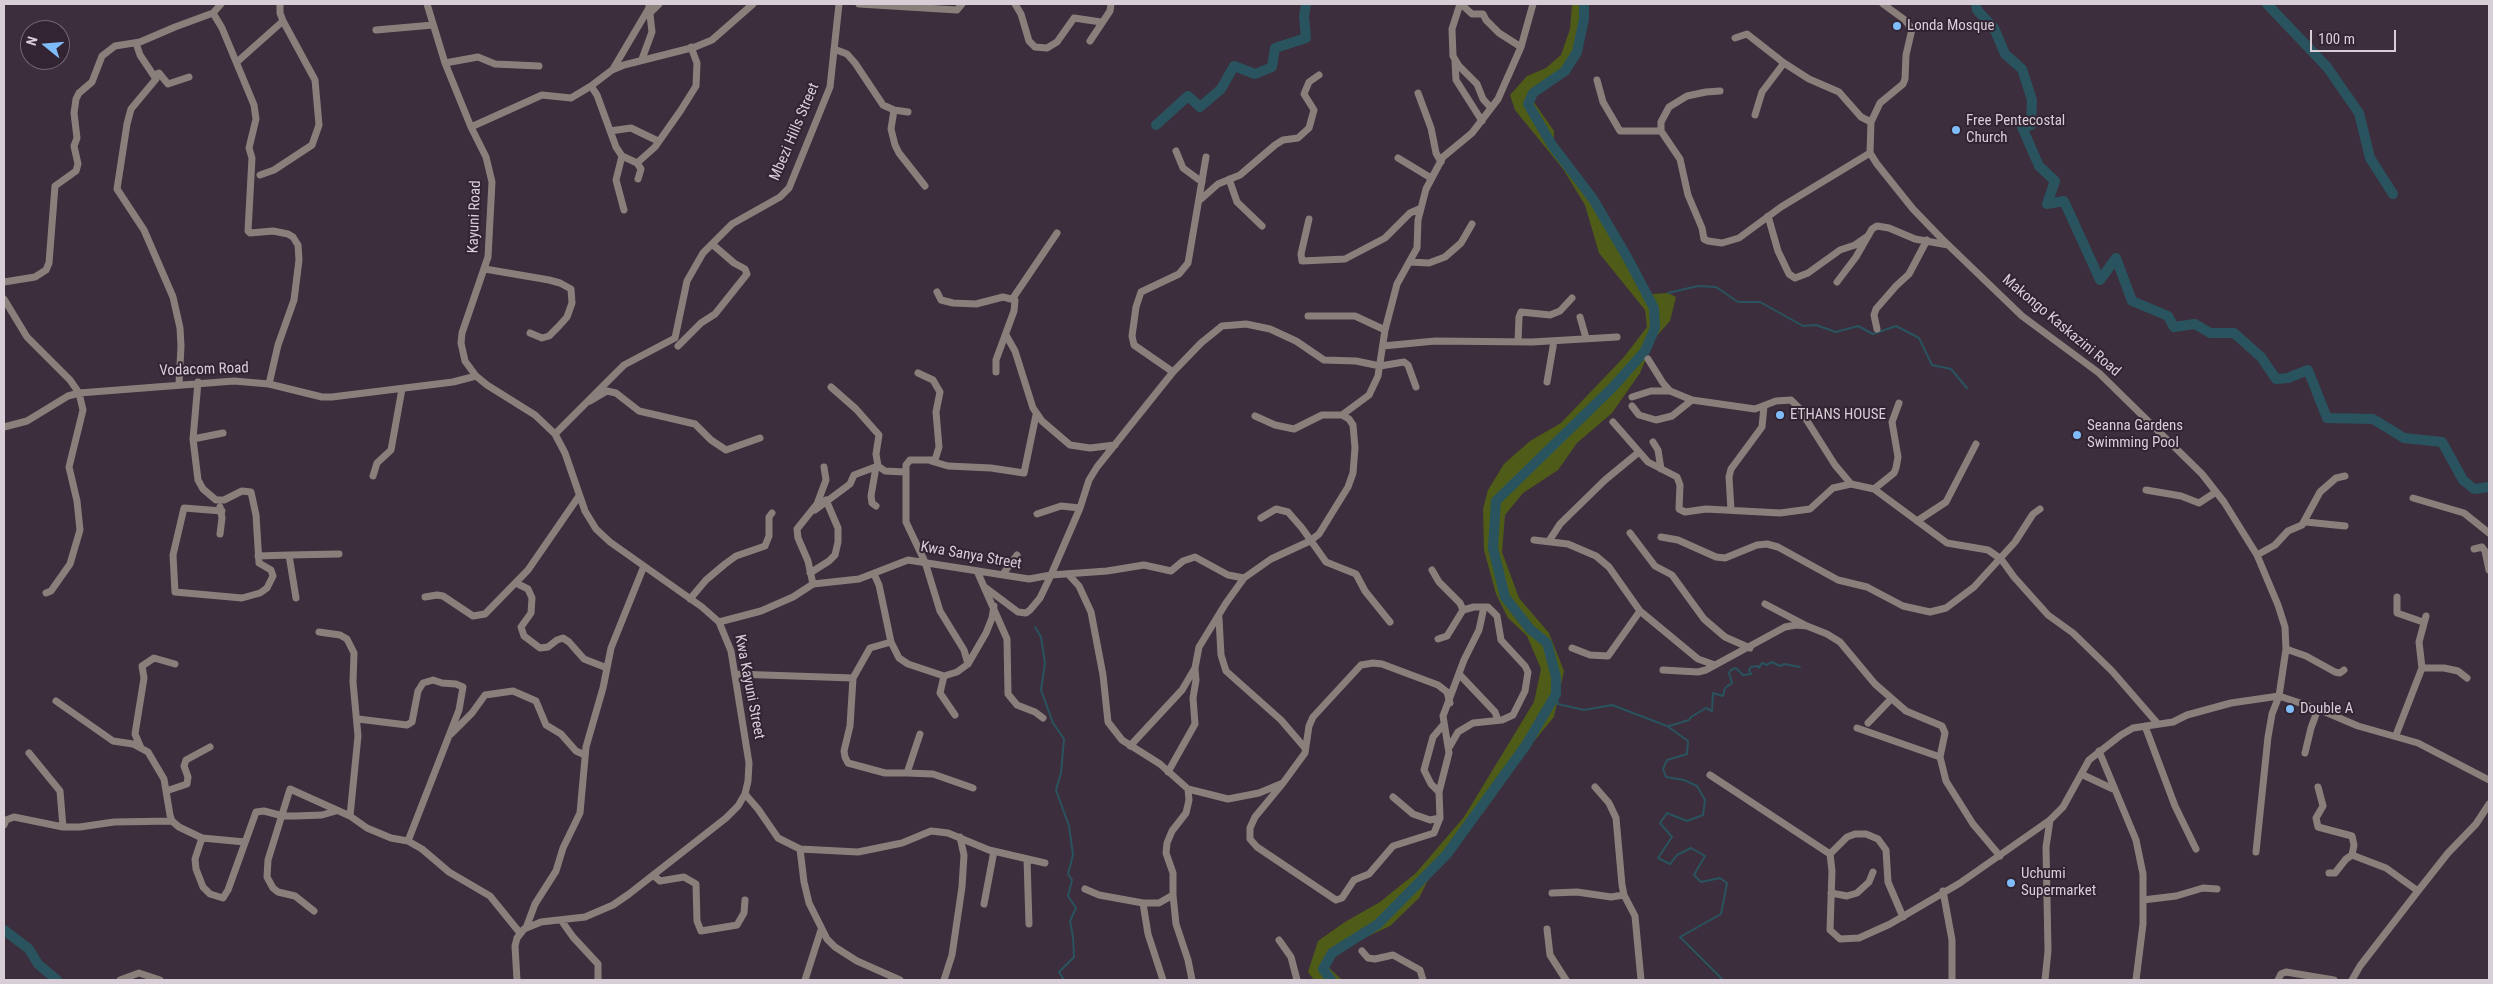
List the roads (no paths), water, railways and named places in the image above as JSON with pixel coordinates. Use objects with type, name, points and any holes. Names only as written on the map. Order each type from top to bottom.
[{"type":"street","points":[[4,282],[34,277],[46,270],[50,262],[54,186],[76,171],[78,164],[74,146],[77,140],[74,113],[76,99],[79,93],[92,82],[98,64],[106,52],[115,46],[136,43],[213,13],[221,4]]},
{"type":"street","points":[[260,174],[274,170],[309,148],[318,134],[318,96],[315,80],[283,21],[280,13],[280,4]]},
{"type":"street","name":"Kayuni Road","points":[[427,4],[445,63],[486,158],[492,182],[491,234],[484,269],[462,333],[465,361],[476,376]]},
{"type":"street","points":[[612,70],[649,8],[659,4]]},
{"type":"street","points":[[471,127],[542,95],[567,99],[591,86],[612,70],[642,59],[691,48],[712,40],[753,4]]},
{"type":"street","name":"Mbezi Hills Street","points":[[555,434],[624,365],[675,338],[687,281],[698,261],[732,224],[780,197],[789,188],[830,86],[839,4]]},
{"type":"street","points":[[859,4],[950,10],[960,10],[962,4]]},
{"type":"street","points":[[1015,4],[1021,14],[1029,41],[1035,47],[1046,48],[1057,42],[1074,18],[1101,22]]},
{"type":"street","points":[[1090,41],[1110,11],[1111,4]]},
{"type":"street","points":[[1482,121],[1456,80],[1455,60],[1451,47],[1452,29],[1460,4],[1472,14],[1483,14],[1486,20],[1499,32],[1521,47]]},
{"type":"street","points":[[1342,415],[1369,395],[1378,376],[1385,330],[1397,284],[1417,248],[1419,209],[1431,178],[1440,162],[1482,121],[1504,88],[1521,47],[1533,4]]},
{"type":"street","points":[[1720,91],[1696,93],[1676,102],[1662,117],[1661,131],[1680,159],[1688,195],[1702,228],[1704,239],[1715,243],[1734,240],[1768,216],[1870,153],[1871,122],[1880,103],[1903,84],[1905,79],[1906,54],[1912,29],[1906,20],[1883,4]]},
{"type":"street","points":[[642,59],[651,39],[649,8]]},
{"type":"street","points":[[213,13],[249,90],[256,119],[249,148],[252,158],[248,231],[250,233],[272,231],[288,234],[293,236],[298,245],[299,260],[294,300],[278,345],[269,384]]},
{"type":"street","points":[[237,62],[283,21]]},
{"type":"street","points":[[376,30],[433,25]]},
{"type":"street","points":[[1735,38],[1747,34],[1784,63],[1809,79],[1839,92],[1861,118],[1871,122]]},
{"type":"street","points":[[136,43],[140,55],[155,75],[154,82],[132,109],[129,117],[116,185],[118,193],[144,230],[173,297],[181,337],[179,384]]},
{"type":"street","points":[[637,163],[658,141],[696,86],[697,63],[691,48]]},
{"type":"street","points":[[834,49],[847,54],[856,63],[884,106],[908,112]]},
{"type":"street","points":[[445,63],[478,57],[495,64],[539,66]]},
{"type":"street","points":[[1455,60],[1477,84],[1483,99],[1491,108]]},
{"type":"street","points":[[1754,115],[1762,92],[1784,63]]},
{"type":"street","points":[[155,75],[159,73],[168,84],[189,77]]},
{"type":"street","points":[[1200,200],[1212,188],[1248,170],[1275,145],[1283,140],[1298,138],[1309,128],[1314,110],[1304,94],[1309,82],[1319,74]]},
{"type":"street","points":[[1597,80],[1603,102],[1620,131],[1661,131]]},
{"type":"street","points":[[591,86],[597,95],[610,131],[622,156],[637,163],[641,169],[638,179]]},
{"type":"street","points":[[1418,94],[1431,128],[1436,153],[1440,162]]},
{"type":"street","points":[[894,110],[891,129],[895,145],[925,186]]},
{"type":"street","points":[[610,131],[631,128],[658,141]]},
{"type":"street","points":[[1176,151],[1183,168],[1202,182]]},
{"type":"street","name":"Makongo Kaskazini Road","points":[[1870,153],[1896,190],[1948,245],[2022,316],[2098,373],[2202,474],[2216,492],[2257,556],[2282,616],[2286,649],[2279,696],[2272,714],[2268,737],[2256,852]]},
{"type":"street","points":[[622,156],[616,180],[624,210]]},
{"type":"street","points":[[1172,372],[1134,345],[1132,336],[1136,307],[1141,292],[1185,270],[1191,252],[1206,157]]},
{"type":"street","points":[[1398,158],[1431,178]]},
{"type":"street","points":[[1230,179],[1237,202],[1262,226]]},
{"type":"street","points":[[1309,220],[1300,254],[1302,261],[1345,259],[1385,238],[1410,213],[1419,209]]},
{"type":"street","points":[[1768,216],[1778,251],[1790,274],[1796,278],[1840,250],[1855,245],[1868,236]]},
{"type":"street","points":[[1410,262],[1429,263],[1445,257],[1460,243],[1472,224]]},
{"type":"street","points":[[1837,282],[1856,257],[1872,230],[1882,226],[1915,238],[1948,245]]},
{"type":"street","points":[[996,372],[996,360],[1015,307],[1014,298],[1057,233]]},
{"type":"street","points":[[1877,329],[1874,315],[1876,308],[1909,274],[1927,240]]},
{"type":"street","points":[[678,346],[701,323],[715,314],[747,274],[745,268],[734,263],[712,244]]},
{"type":"street","points":[[484,269],[555,281],[571,289],[572,303],[567,317],[559,326],[549,336],[542,338],[530,333]]},
{"type":"street","points":[[937,292],[941,300],[953,303],[972,304],[998,297],[1014,298]]},
{"type":"street","points":[[1518,342],[1522,312],[1550,314],[1560,312],[1572,298]]},
{"type":"street","points":[[4,299],[26,337],[53,361],[79,393],[82,416],[69,468],[77,500],[80,530],[70,564],[46,593]]},
{"type":"street","points":[[1308,316],[1354,316],[1385,330]]},
{"type":"street","points":[[1580,317],[1586,338]]},
{"type":"street","points":[[986,588],[1018,612],[1026,613],[1040,598],[1080,508],[1089,480],[1172,372],[1214,332],[1230,325],[1246,324],[1281,333],[1324,360],[1356,361],[1380,366],[1404,362],[1408,365],[1416,387]]},
{"type":"street","points":[[1006,335],[1015,350],[1036,415],[1054,433],[1070,445],[1090,448],[1115,445]]},
{"type":"street","points":[[1383,346],[1435,341],[1518,342],[1617,337]]},
{"type":"street","points":[[1547,382],[1554,341]]},
{"type":"street","points":[[1648,359],[1670,391]]},
{"type":"street","points":[[918,373],[932,380],[940,392],[936,412],[938,453],[935,460],[931,461]]},
{"type":"street","name":"Vodacom Road","points":[[4,428],[34,418],[68,396],[79,393],[234,380],[269,384],[322,397],[402,389],[476,376]]},
{"type":"street","name":"Kwa Kayuni Street","points":[[476,376],[496,392],[535,415],[555,434],[565,453],[579,496],[596,529],[610,542],[719,622],[727,636],[735,674],[748,763],[748,781],[745,794],[738,806],[726,818],[613,905],[585,917],[541,922],[523,930]]},
{"type":"street","points":[[198,382],[193,439],[198,480],[203,489],[216,500],[222,511],[220,534]]},
{"type":"street","points":[[831,388],[856,409],[879,435],[876,454],[877,466],[870,496],[872,503],[876,506]]},
{"type":"street","points":[[373,476],[378,463],[391,450],[402,389]]},
{"type":"street","points":[[585,403],[610,391],[620,395],[639,411],[695,424],[711,440],[726,450],[760,438]]},
{"type":"street","points":[[1632,397],[1651,391],[1670,391],[1692,400],[1755,408],[1784,399],[1791,400],[1800,408],[1835,465],[1851,484]]},
{"type":"street","points":[[1632,406],[1639,414],[1656,420],[1672,416],[1692,400]]},
{"type":"street","points":[[1874,489],[1894,473],[1896,468],[1898,457],[1892,422],[1898,403]]},
{"type":"street","points":[[1731,510],[1729,477],[1731,469],[1734,462],[1762,427],[1764,406]]},
{"type":"street","points":[[968,664],[964,650],[940,611],[925,562],[908,528],[906,465],[910,460],[931,461],[948,466],[991,468],[1024,473],[1036,415]]},
{"type":"street","points":[[1168,772],[1196,724],[1193,698],[1196,680],[1195,668],[1199,647],[1219,618],[1226,603],[1244,578],[1271,559],[1310,541],[1325,526],[1342,499],[1353,473],[1355,436],[1350,419],[1342,415],[1322,415],[1294,429],[1275,425],[1255,416]]},
{"type":"street","points":[[1614,422],[1648,462],[1679,480],[1679,510],[1685,512],[1731,510],[1765,513],[1810,509],[1834,488],[1851,484],[1874,489],[1947,543],[1988,550],[2001,559],[2014,577],[2048,615],[2073,633],[2112,671],[2158,724]]},
{"type":"street","points":[[193,439],[223,433]]},
{"type":"street","points":[[1654,442],[1658,450],[1661,469]]},
{"type":"street","points":[[1918,521],[1946,502],[1976,444]]},
{"type":"street","points":[[1549,541],[1560,524],[1605,480],[1639,452]]},
{"type":"street","points":[[814,584],[808,560],[797,533],[799,525],[817,504],[824,485],[824,466]]},
{"type":"street","points":[[877,466],[886,471],[906,472]]},
{"type":"street","points":[[810,512],[850,484],[854,475],[877,466]]},
{"type":"street","points":[[2306,522],[2320,492],[2336,478],[2345,476]]},
{"type":"street","points":[[2146,490],[2181,496],[2199,503],[2216,492]]},
{"type":"street","points":[[216,500],[224,500],[242,491],[251,492],[256,515],[260,565],[271,570],[273,576],[267,588],[260,593],[242,598],[175,592],[173,556],[184,508],[222,511]]},
{"type":"street","points":[[425,597],[443,596],[470,615],[480,616],[485,614],[528,570],[579,496]]},
{"type":"street","points":[[2413,498],[2464,513],[2489,534]]},
{"type":"street","points":[[810,573],[835,555],[838,542],[838,528],[826,500]]},
{"type":"street","points":[[1037,514],[1060,506],[1080,508]]},
{"type":"street","points":[[1261,518],[1276,509],[1283,510],[1299,524],[1310,541],[1330,564],[1356,574],[1365,592],[1390,622]]},
{"type":"street","points":[[1661,537],[1678,540],[1716,557],[1725,558],[1757,545],[1767,544],[1778,547],[1838,580],[1867,587],[1903,606],[1924,612],[1946,608],[1958,600],[2001,559],[2015,542],[2033,514],[2040,509]]},
{"type":"street","points":[[690,599],[706,580],[724,564],[736,556],[765,546],[769,536],[769,517],[772,513]]},
{"type":"street","points":[[2257,556],[2275,545],[2288,531],[2306,522],[2345,526]]},
{"type":"street","points":[[1630,532],[1655,566],[1672,575],[1704,618],[1725,637],[1750,648]]},
{"type":"street","points":[[1534,540],[1568,544],[1596,556],[1609,567],[1640,611],[1698,658],[1714,665]]},
{"type":"street","points":[[2474,549],[2482,547],[2485,551],[2489,570]]},
{"type":"street","points":[[258,556],[339,554]]},
{"type":"street","points":[[1003,574],[1017,555]]},
{"type":"street","points":[[288,556],[296,598]]},
{"type":"street","name":"Kwa Sanya Street","points":[[719,622],[761,611],[793,597],[814,584],[859,579],[904,560],[1029,579],[1144,565],[1171,572],[1183,561],[1195,558],[1228,575],[1244,578]]},
{"type":"street","points":[[517,980],[515,949],[535,904],[556,871],[563,848],[580,813],[584,788],[585,755],[607,668],[618,630],[644,566]]},
{"type":"street","points":[[1432,570],[1439,582],[1460,603],[1463,610]]},
{"type":"street","points":[[977,571],[1007,639],[1008,694],[1017,705],[1036,712],[1043,718]]},
{"type":"street","points":[[874,574],[885,609],[891,642],[902,660],[944,676],[957,672],[968,664],[986,633],[994,606]]},
{"type":"street","points":[[1068,574],[1079,586],[1091,612],[1103,675],[1108,722],[1122,740],[1151,757],[1188,789],[1228,799],[1259,794],[1283,783]]},
{"type":"street","points":[[516,583],[528,589],[532,598],[531,613],[522,627],[524,636],[540,648],[548,647],[563,638],[584,659],[607,668]]},
{"type":"street","points":[[2396,735],[2422,668],[2419,642],[2424,619],[2397,613],[2397,597]]},
{"type":"street","points":[[1765,604],[1840,642],[1875,684],[1891,699],[1914,715],[1942,726],[1945,733],[1940,757],[1946,781],[1959,804],[2000,856]]},
{"type":"street","points":[[1449,746],[1458,732],[1477,721],[1498,720],[1513,715],[1518,709],[1527,686],[1528,672],[1525,666],[1501,640],[1495,612],[1484,607],[1463,610]]},
{"type":"street","points":[[1450,704],[1447,692],[1438,685],[1382,664],[1361,665],[1313,718],[1309,726],[1304,753],[1283,783],[1255,817],[1250,828],[1250,839],[1302,878],[1316,884],[1336,900],[1342,898],[1354,880],[1369,874],[1393,846],[1434,833],[1440,818],[1439,792],[1446,773],[1449,746],[1444,716],[1450,704],[1459,674],[1480,630],[1484,607]]},
{"type":"street","points":[[1438,639],[1447,636],[1463,610]]},
{"type":"street","points":[[1572,648],[1597,656],[1608,656],[1640,611]]},
{"type":"street","points":[[1219,618],[1221,655],[1226,671],[1289,728],[1305,748]]},
{"type":"street","points":[[1663,670],[1698,672],[1750,648],[1784,627],[1807,626]]},
{"type":"street","points":[[319,632],[340,635],[351,644],[354,653],[353,682],[358,719],[357,759],[350,816]]},
{"type":"street","points":[[891,642],[870,648],[853,678],[850,726],[845,757],[853,765],[885,773],[933,774],[973,788]]},
{"type":"street","points":[[2286,649],[2306,656],[2335,672],[2340,673],[2344,670]]},
{"type":"street","points":[[172,821],[164,779],[156,762],[141,748],[135,734],[144,678],[142,666],[154,658],[175,664]]},
{"type":"street","points":[[1130,746],[1182,690],[1195,668]]},
{"type":"street","points":[[2422,668],[2444,668],[2458,671],[2466,678]]},
{"type":"street","points":[[735,674],[853,678]]},
{"type":"street","points":[[1459,674],[1495,712],[1498,720]]},
{"type":"street","points":[[944,676],[940,693],[955,715]]},
{"type":"street","points":[[358,719],[407,725],[412,722],[419,687],[423,683],[433,680],[456,684],[464,688],[450,735],[408,841]]},
{"type":"street","points":[[450,735],[468,717],[484,695],[513,691],[536,702],[546,725],[560,734],[576,751],[585,755]]},
{"type":"street","points":[[1903,917],[1888,882],[1886,850],[1878,840],[1866,834],[1855,834],[1847,837],[1830,854],[1830,930],[1840,938],[1859,938],[1903,917],[2000,856],[2050,820],[2063,807],[2089,760],[2121,735],[2145,726],[2173,722],[2187,715],[2231,703],[2279,696],[2318,709],[2358,726],[2396,735],[2418,743],[2489,780]]},
{"type":"street","points":[[1868,723],[1891,699]]},
{"type":"street","points":[[56,701],[113,741],[141,748]]},
{"type":"street","points":[[2305,753],[2310,728],[2318,709]]},
{"type":"street","points":[[1439,792],[1431,784],[1424,770],[1433,737],[1444,724]]},
{"type":"street","points":[[2145,726],[2175,806],[2196,849]]},
{"type":"street","points":[[1857,728],[1940,757]]},
{"type":"street","points":[[908,773],[920,734]]},
{"type":"street","points":[[166,791],[187,784],[188,777],[184,766],[186,760],[210,747]]},
{"type":"street","points":[[2099,751],[2113,789],[2136,840],[2144,874],[2136,980]]},
{"type":"street","points":[[29,754],[60,791],[63,827]]},
{"type":"street","points":[[2081,774],[2113,789]]},
{"type":"street","points":[[1710,775],[1830,854]]},
{"type":"street","points":[[1595,787],[1609,803],[1616,818],[1624,895],[1635,916],[1641,980]]},
{"type":"street","points":[[2318,787],[2323,806],[2316,818],[2318,827],[2352,836],[2354,845],[2352,855],[2346,859],[2335,873],[2329,873]]},
{"type":"street","points":[[314,911],[295,896],[278,892],[268,877],[268,860],[290,789],[350,816],[367,828],[391,838],[408,841],[422,848],[463,881],[490,896],[523,930]]},
{"type":"street","points":[[1188,789],[1186,813],[1167,843],[1166,852],[1173,873],[1176,924],[1188,960],[1192,980]]},
{"type":"street","points":[[745,794],[778,838],[800,849],[858,852],[896,844],[931,831],[960,837],[994,851],[1045,863]]},
{"type":"street","points":[[1393,798],[1413,814],[1430,820],[1440,818]]},
{"type":"street","points":[[2352,980],[2360,966],[2448,852],[2476,824],[2489,804]]},
{"type":"street","points":[[202,838],[195,859],[196,869],[203,887],[210,894],[222,898],[228,890],[256,812],[264,811],[283,816],[317,816],[336,811]]},
{"type":"street","points":[[4,824],[6,820],[14,816],[63,827],[114,822],[172,821],[202,838],[245,842]]},
{"type":"street","points":[[2045,980],[2048,951],[2046,846],[2050,820]]},
{"type":"street","points":[[944,980],[952,955],[962,887],[964,855],[960,837]]},
{"type":"street","points":[[800,849],[809,903],[821,930],[835,947],[857,961],[900,980]]},
{"type":"street","points":[[984,904],[994,851]]},
{"type":"street","points":[[2352,855],[2386,868],[2418,891]]},
{"type":"street","points":[[1027,859],[1029,924]]},
{"type":"street","points":[[1831,893],[1847,896],[1857,893],[1869,882],[1873,872]]},
{"type":"street","points":[[653,875],[660,881],[684,877],[696,884],[697,921],[701,931],[737,925],[744,912],[745,900]]},
{"type":"street","points":[[2143,900],[2176,896],[2203,888],[2217,889]]},
{"type":"street","points":[[1084,889],[1111,898],[1143,903],[1159,903],[1173,895]]},
{"type":"street","points":[[1942,891],[1952,940],[1952,980]]},
{"type":"street","points":[[1552,893],[1577,892],[1610,897],[1624,895]]},
{"type":"street","points":[[1143,903],[1148,934],[1162,980]]},
{"type":"street","points":[[562,920],[573,937],[598,964],[598,980]]},
{"type":"street","points":[[1547,929],[1550,956],[1566,980]]},
{"type":"street","points":[[805,980],[821,930]]},
{"type":"street","points":[[1279,940],[1291,958],[1297,980]]},
{"type":"street","points":[[1362,951],[1366,956],[1375,959],[1393,955],[1420,970],[1423,980]]},
{"type":"street","points":[[2278,980],[2281,974],[2286,972],[2334,980]]},
{"type":"street","points":[[120,980],[139,973],[160,980]]},
{"type":"waterway","points":[[1156,125],[1188,96],[1200,107],[1221,89],[1234,66],[1255,74],[1272,67],[1275,48],[1306,38],[1304,16],[1306,4]]},
{"type":"waterway","points":[[1331,980],[1323,969],[1332,953],[1378,924],[1447,854],[1526,745],[1556,694],[1556,677],[1547,643],[1530,629],[1505,597],[1493,548],[1496,501],[1613,387],[1645,351],[1655,328],[1654,308],[1627,257],[1593,199],[1552,145],[1528,104],[1533,93],[1565,71],[1577,52],[1584,19],[1584,4]]},
{"type":"waterway","points":[[1976,4],[1977,10],[1994,28],[2005,54],[2022,69],[2032,100],[2031,125],[2022,127],[2039,166],[2055,181],[2047,204],[2064,201],[2100,280],[2116,258],[2132,301],[2168,316],[2174,327],[2195,324],[2210,333],[2234,333],[2261,357],[2276,379],[2288,378],[2308,370],[2327,418],[2373,419],[2404,438],[2442,442],[2463,480],[2474,489],[2489,487]]},
{"type":"waterway","points":[[2267,4],[2327,67],[2359,113],[2370,158],[2393,194]]},
{"type":"waterway","points":[[1668,293],[1698,286],[1716,287],[1738,302],[1760,302],[1803,326],[1816,325],[1836,332],[1858,326],[1873,334],[1896,326],[1919,338],[1932,365],[1951,369],[1967,388]]},
{"type":"waterway","points":[[1035,627],[1041,637],[1045,663],[1041,690],[1053,723],[1064,739],[1061,773],[1056,790],[1069,826],[1073,855],[1068,874],[1072,880],[1068,896],[1076,908],[1070,921],[1074,957],[1059,972],[1064,980]]},
{"type":"waterway","points":[[1669,726],[1689,720],[1706,708],[1712,711],[1713,693],[1723,696],[1725,688],[1732,683],[1729,673],[1731,670],[1736,668],[1743,675],[1751,674],[1749,670],[1751,667],[1758,666],[1759,668],[1762,663],[1767,665],[1771,662],[1781,666],[1784,664],[1800,667]]},
{"type":"waterway","points":[[1556,694],[1558,704],[1584,710],[1612,705],[1667,726],[1688,741],[1687,754],[1667,760],[1663,769],[1666,777],[1684,780],[1697,786],[1705,800],[1703,815],[1687,821],[1667,813],[1660,823],[1672,837],[1658,858],[1670,864],[1677,855],[1691,848],[1705,856],[1694,875],[1701,882],[1720,878],[1727,883],[1721,914],[1680,937],[1723,980]]},
{"type":"waterway","points":[[4,930],[29,949],[38,964],[57,980]]},
{"type":"place","name":"Londa Mosque","points":[[1897,26]]},
{"type":"place","name":"Free Pentecostal Church","points":[[1956,130]]},
{"type":"place","name":"ETHANS HOUSE","points":[[1780,415]]},
{"type":"place","name":"Seanna Gardens Swimming Pool","points":[[2077,435]]},
{"type":"place","name":"Double A","points":[[2290,709]]},
{"type":"place","name":"Uchumi Supermarket","points":[[2011,883]]}]
